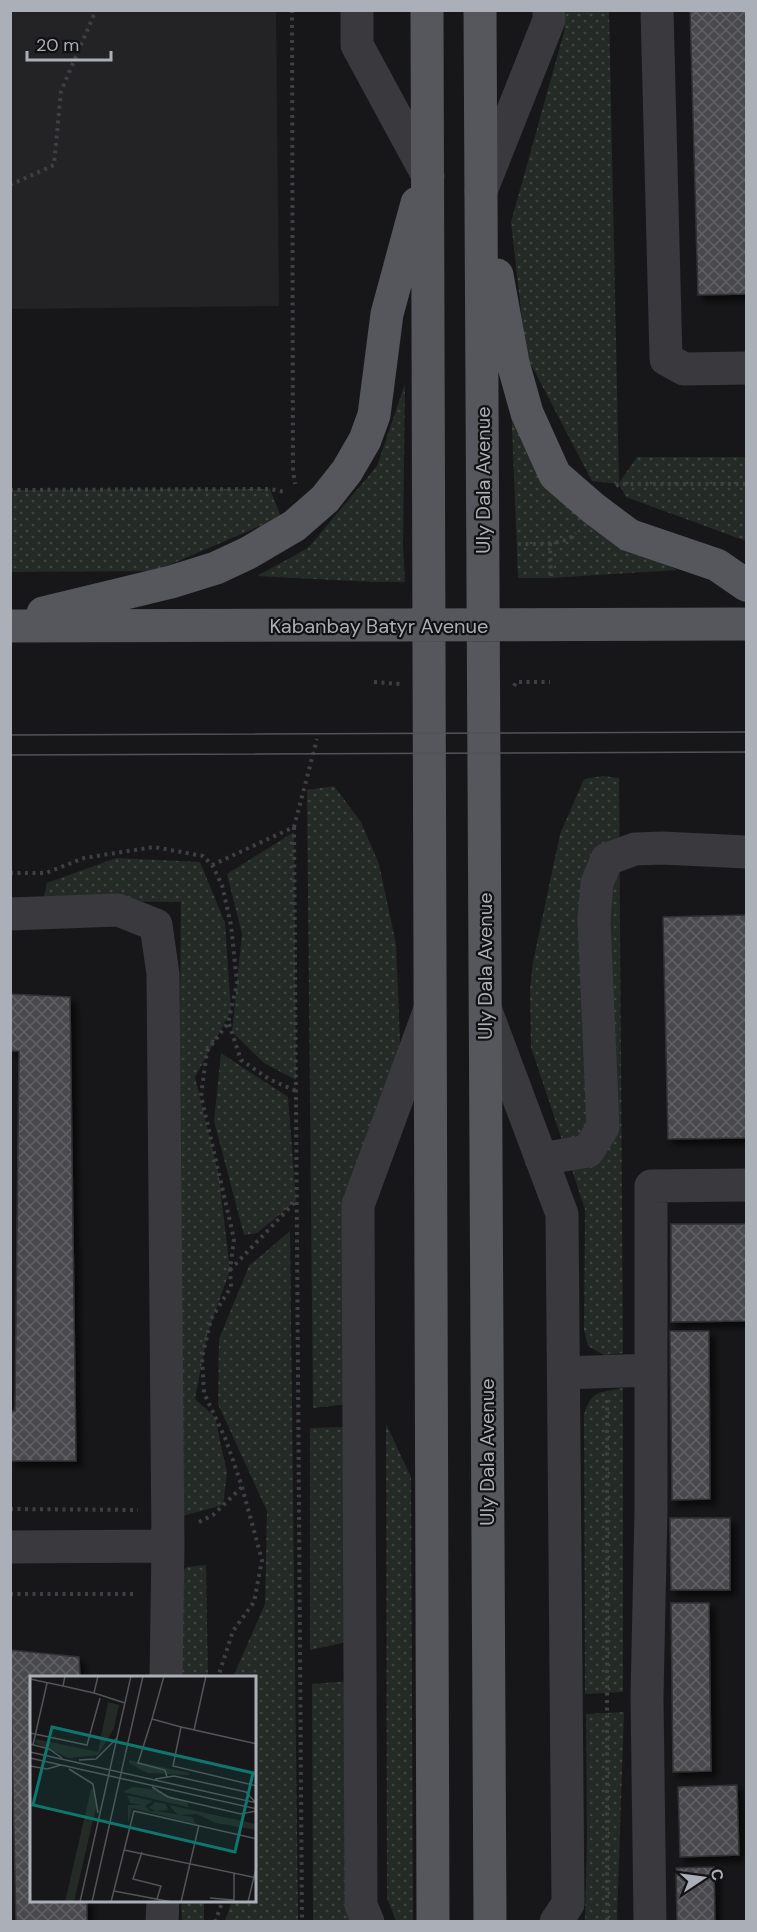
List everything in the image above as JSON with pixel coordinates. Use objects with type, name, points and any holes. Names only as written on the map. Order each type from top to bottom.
[{"type":"main road","points":[[427,10],[433,1922]]},
{"type":"main road","name":"Uly Dala Avenue","points":[[480,10],[490,1922]]},
{"type":"main road","points":[[10,621],[171,582],[216,568],[248,553],[294,526],[325,499],[347,471],[365,440],[374,415],[387,314],[413,215],[428,176]]},
{"type":"main road","points":[[481,191],[513,363],[527,413],[555,475],[629,535],[717,565],[747,585]]},
{"type":"main road","name":"Kabanbay Batyr Avenue","points":[[10,626],[747,624]]},
{"type":"street","points":[[357,10],[357,45],[428,176]]},
{"type":"street","points":[[481,191],[549,20],[549,10]]},
{"type":"street","points":[[657,10],[666,359],[684,369],[747,368]]},
{"type":"street","points":[[541,1160],[588,1151],[603,1127],[594,920],[597,883],[607,859],[635,849],[747,852]]},
{"type":"street","points":[[10,914],[118,910],[156,924],[163,974],[168,1531],[166,1676]]},
{"type":"street","points":[[485,1009],[562,1214],[568,1904],[556,1922]]},
{"type":"street","points":[[368,1922],[361,1905],[358,1204],[430,1010]]},
{"type":"street","points":[[650,1922],[647,1697],[651,1510],[651,1186],[747,1185]]},
{"type":"street","points":[[564,1373],[651,1370]]},
{"type":"street","points":[[10,1547],[168,1531]]},
{"type":"street","points":[[162,1922],[163,1902]]},
{"type":"path","points":[[10,186],[54,165],[61,91],[96,10]]},
{"type":"path","points":[[292,10],[293,470],[296,486]]},
{"type":"path","points":[[619,484],[747,484]]},
{"type":"path","points":[[10,490],[270,489]]},
{"type":"path","points":[[518,544],[550,543],[573,537],[579,528]]},
{"type":"path","points":[[550,543],[551,578]]},
{"type":"path","points":[[374,682],[401,684],[402,693]]},
{"type":"path","points":[[512,691],[516,682],[550,682]]},
{"type":"path","points":[[302,1922],[294,827],[317,739]]},
{"type":"path","points":[[212,865],[294,827]]},
{"type":"path","points":[[10,873],[46,873],[84,858],[154,847],[203,856],[212,865],[222,885],[232,936],[237,983],[228,1023],[207,1051],[201,1096],[234,1239],[230,1270],[231,1287],[211,1319],[202,1358],[204,1393],[226,1440],[242,1487],[262,1560],[254,1602],[233,1631],[218,1676]]},
{"type":"path","points":[[228,1023],[241,1060],[269,1078],[296,1091]]},
{"type":"path","points":[[230,1270],[296,1201]]},
{"type":"path","points":[[607,1371],[607,1922]]},
{"type":"path","points":[[10,1509],[149,1510],[168,1531],[193,1526],[213,1515],[242,1487]]},
{"type":"path","points":[[10,1594],[168,1593]]},
{"type":"path","points":[[215,1922],[222,1902]]},
{"type":"shaded area","points":[[10,11],[276,11],[279,306],[11,309]]},
{"type":"shaded area","points":[[566,11],[609,11],[619,483],[637,457],[746,457],[746,541],[626,497],[619,484],[592,481],[526,355],[511,222],[564,32]]},
{"type":"shaded area","points":[[405,384],[403,545],[405,582],[257,576],[308,548],[377,466]]},
{"type":"shaded area","points":[[511,402],[585,520],[677,570],[518,578]]},
{"type":"shaded area","points":[[270,489],[281,517],[155,571],[11,572],[10,490]]},
{"type":"shaded area","points":[[603,776],[619,778],[623,1353],[604,1355],[588,1346],[584,1330],[585,1209],[531,1047],[530,989],[533,962],[560,834],[584,779]]},
{"type":"shaded area","points":[[334,786],[361,822],[379,864],[396,944],[400,1042],[383,1111],[350,1404],[313,1408],[307,790]]},
{"type":"shaded area","points":[[294,832],[296,1080],[264,1063],[232,1032],[242,934],[227,874]]},
{"type":"shaded area","points":[[116,858],[200,862],[225,923],[231,1011],[195,1077],[219,1177],[230,1270],[207,1335],[195,1399],[215,1417],[227,1473],[223,1505],[175,1518],[181,902],[43,901],[47,883]]},
{"type":"shaded area","points":[[221,1053],[288,1097],[296,1201],[257,1233],[244,1235],[214,1121]]},
{"type":"shaded area","points":[[290,1231],[298,1921],[225,1921],[232,1902],[256,1902],[256,1676],[233,1676],[265,1604],[267,1511],[218,1404],[219,1339],[249,1266]]},
{"type":"shaded area","points":[[623,1388],[623,1692],[585,1694],[584,1415],[590,1401],[597,1394]]},
{"type":"shaded area","points":[[386,1424],[411,1477],[413,1921],[396,1921],[387,1898]]},
{"type":"shaded area","points":[[346,1427],[347,1642],[310,1650],[310,1428]]},
{"type":"shaded area","points":[[206,1565],[208,1676],[177,1676],[176,1586],[186,1567]]},
{"type":"shaded area","points":[[349,1681],[353,1921],[313,1921],[312,1684]]},
{"type":"shaded area","points":[[624,1712],[617,1921],[585,1921],[586,1714]]},
{"type":"shaded area","points":[[181,1902],[204,1902],[204,1921],[182,1921]]},
{"type":"building","points":[[690,10],[746,10],[746,294],[698,295]]},
{"type":"building","points":[[746,915],[746,1138],[668,1139],[663,917]]},
{"type":"building","points":[[10,994],[70,997],[76,1461],[10,1461],[10,1411],[15,1411],[19,1051],[10,1051]]},
{"type":"building","points":[[671,1224],[746,1224],[746,1321],[671,1322]]},
{"type":"building","points":[[670,1331],[709,1331],[710,1499],[672,1500]]},
{"type":"building","points":[[670,1518],[730,1518],[730,1590],[671,1590]]},
{"type":"building","points":[[671,1603],[709,1603],[711,1771],[673,1772]]},
{"type":"building","points":[[10,1650],[79,1657],[80,1676],[30,1676],[30,1902],[87,1902],[87,1922],[16,1922]]},
{"type":"building","points":[[737,1785],[739,1855],[680,1857],[678,1787]]},
{"type":"building","points":[[714,1867],[715,1922],[677,1922],[676,1868]]},
{"type":"tram line","points":[[10,735],[746,732]]},
{"type":"tram line","points":[[10,755],[746,752]]}]
